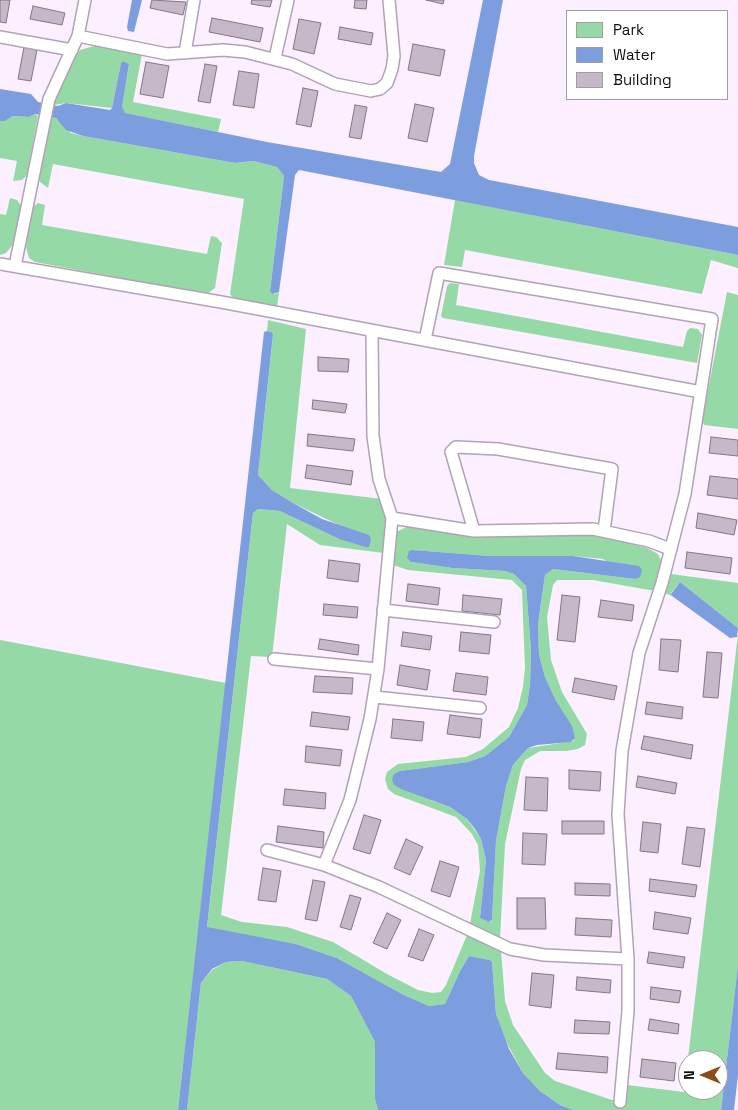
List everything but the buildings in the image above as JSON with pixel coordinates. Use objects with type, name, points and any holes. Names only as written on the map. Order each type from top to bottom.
[{"type":"lane","points":[[15,266],[49,99],[78,36],[85,0]]},
{"type":"lane","points":[[185,53],[194,0]]},
{"type":"lane","points":[[275,58],[288,0]]},
{"type":"lane","points":[[78,36],[167,54],[222,50],[275,58],[336,84],[361,90],[380,88],[390,77],[394,56],[389,0]]},
{"type":"lane","points":[[0,37],[72,50]]},
{"type":"lane","points":[[0,264],[221,302],[372,332],[425,340],[701,392]]},
{"type":"lane","points":[[425,340],[439,273],[712,319],[685,494],[662,583],[638,653],[622,751],[618,814],[628,959],[628,1011],[620,1102]]},
{"type":"lane","points":[[324,865],[350,800],[363,755],[375,697],[392,518],[379,479],[373,436],[372,332]]},
{"type":"lane","points":[[474,531],[451,452],[456,447],[498,449],[612,469],[604,531]]},
{"type":"lane","points":[[392,518],[474,531],[564,528],[604,531],[670,549]]},
{"type":"lane","points":[[383,610],[494,622]]},
{"type":"lane","points":[[274,658],[378,669]]},
{"type":"lane","points":[[375,697],[480,708]]},
{"type":"lane","points":[[267,850],[324,865],[379,887],[510,949],[544,955],[628,959]]},
{"type":"green space","points":[[98,45],[142,54],[133,102],[221,119],[218,132],[124,113],[122,107],[129,64],[123,61],[112,108],[66,103],[54,105],[59,87],[75,56],[80,50]]},
{"type":"green space","points":[[35,114],[38,116],[27,175],[22,180],[13,181],[17,161],[0,158],[0,121],[5,121],[13,116],[29,117]]},
{"type":"green space","points":[[51,117],[56,118],[71,133],[83,136],[235,163],[253,161],[277,167],[284,176],[270,291],[275,294],[279,292],[277,306],[234,299],[230,294],[244,199],[53,164],[48,188],[40,182],[39,176]]},
{"type":"green space","points":[[10,198],[17,200],[21,206],[15,242],[6,253],[0,255],[0,214],[6,215]]},
{"type":"green space","points":[[455,200],[738,255],[738,268],[711,260],[702,294],[465,250],[462,267],[444,265]]},
{"type":"green space","points":[[38,203],[45,205],[42,225],[207,254],[211,236],[216,237],[222,243],[215,288],[207,294],[35,262],[29,258],[26,247],[33,207]]},
{"type":"green space","points":[[450,283],[459,284],[456,305],[683,347],[687,331],[690,328],[698,329],[702,335],[697,363],[443,318],[441,316],[447,286]]},
{"type":"green space","points":[[727,292],[738,295],[738,429],[704,425],[702,421]]},
{"type":"green space","points":[[268,320],[306,329],[290,488],[382,499],[385,518],[384,553],[320,545],[287,524],[272,657],[251,656],[221,915],[242,922],[287,927],[333,942],[418,990],[432,993],[441,992],[446,985],[467,935],[501,950],[505,1001],[513,1025],[545,1073],[555,1081],[612,1100],[616,1100],[627,1085],[678,1091],[678,1100],[722,1100],[721,1110],[573,1110],[560,1105],[540,1091],[523,1073],[502,1034],[496,1014],[492,962],[490,960],[469,956],[445,1004],[429,1006],[402,994],[337,958],[296,944],[207,928],[253,513],[258,509],[280,511],[339,539],[343,527],[293,503],[272,490],[258,475],[272,332],[267,331]]},
{"type":"green space","points":[[407,527],[487,537],[541,534],[603,536],[647,548],[658,554],[661,560],[655,591],[593,580],[557,580],[553,585],[547,617],[551,660],[562,692],[587,734],[585,745],[578,749],[540,751],[525,760],[521,769],[505,844],[500,938],[470,924],[480,871],[478,845],[472,834],[456,817],[394,794],[388,789],[385,779],[387,772],[398,764],[466,757],[483,749],[509,727],[518,708],[525,668],[522,590],[512,580],[408,570],[393,565],[396,532]],"holes":[[[413,550],[490,556],[573,556],[603,559],[635,579],[553,569],[545,575],[538,624],[539,655],[545,677],[574,741],[528,748],[513,765],[506,786],[496,841],[492,920],[490,922],[480,918],[486,860],[481,839],[467,819],[450,807],[430,800],[400,771],[468,762],[485,756],[509,737],[527,705],[530,685],[531,650],[526,586],[514,574],[505,571],[452,568],[411,562]]]},
{"type":"green space","points":[[671,574],[738,583],[738,628],[680,582],[671,593],[672,596],[665,593]]},
{"type":"green space","points":[[738,634],[738,965],[728,1050],[689,1050]]},
{"type":"green space","points":[[0,640],[226,683],[178,1110],[0,1110]]},
{"type":"green space","points":[[242,961],[327,979],[351,996],[375,1042],[375,1099],[378,1110],[187,1110],[201,983],[212,970],[226,962]]},
{"type":"water","points":[[132,0],[142,0],[134,32],[128,31],[127,27]]},
{"type":"water","points":[[483,0],[503,0],[474,156],[474,163],[479,175],[489,180],[738,227],[738,255],[299,170],[295,175],[279,292],[272,294],[270,291],[284,176],[277,167],[253,161],[235,163],[83,136],[66,130],[56,118],[35,114],[29,117],[13,116],[5,121],[0,121],[0,89],[31,94],[38,102],[58,106],[66,103],[110,110],[123,61],[129,64],[122,107],[125,113],[267,142],[441,172],[450,164]]},
{"type":"water","points":[[264,332],[272,332],[273,335],[258,475],[272,490],[293,503],[322,519],[369,535],[371,539],[369,547],[366,547],[339,539],[280,511],[258,509],[253,513],[207,927],[296,944],[337,958],[402,994],[429,1006],[445,1004],[469,956],[490,960],[492,962],[496,1014],[509,1049],[523,1073],[540,1091],[560,1105],[573,1110],[378,1110],[375,1099],[375,1042],[351,996],[327,979],[242,961],[226,962],[212,969],[201,983],[187,1110],[178,1110]]},
{"type":"water","points":[[409,551],[490,556],[573,556],[639,566],[642,570],[640,577],[635,579],[553,569],[545,575],[538,624],[539,655],[545,677],[556,701],[572,726],[575,738],[571,742],[537,745],[528,748],[513,765],[506,786],[496,841],[492,920],[489,922],[480,918],[486,860],[481,839],[475,829],[467,819],[450,807],[401,789],[394,785],[392,779],[394,774],[400,771],[468,762],[485,756],[509,737],[527,705],[530,685],[531,650],[526,586],[514,574],[505,571],[452,568],[411,562],[407,558]]},
{"type":"water","points":[[680,582],[738,628],[737,637],[730,638],[672,596],[671,594]]},
{"type":"water","points":[[738,965],[738,1075],[734,1110],[721,1110],[722,1100],[728,1100],[728,1050]]}]
